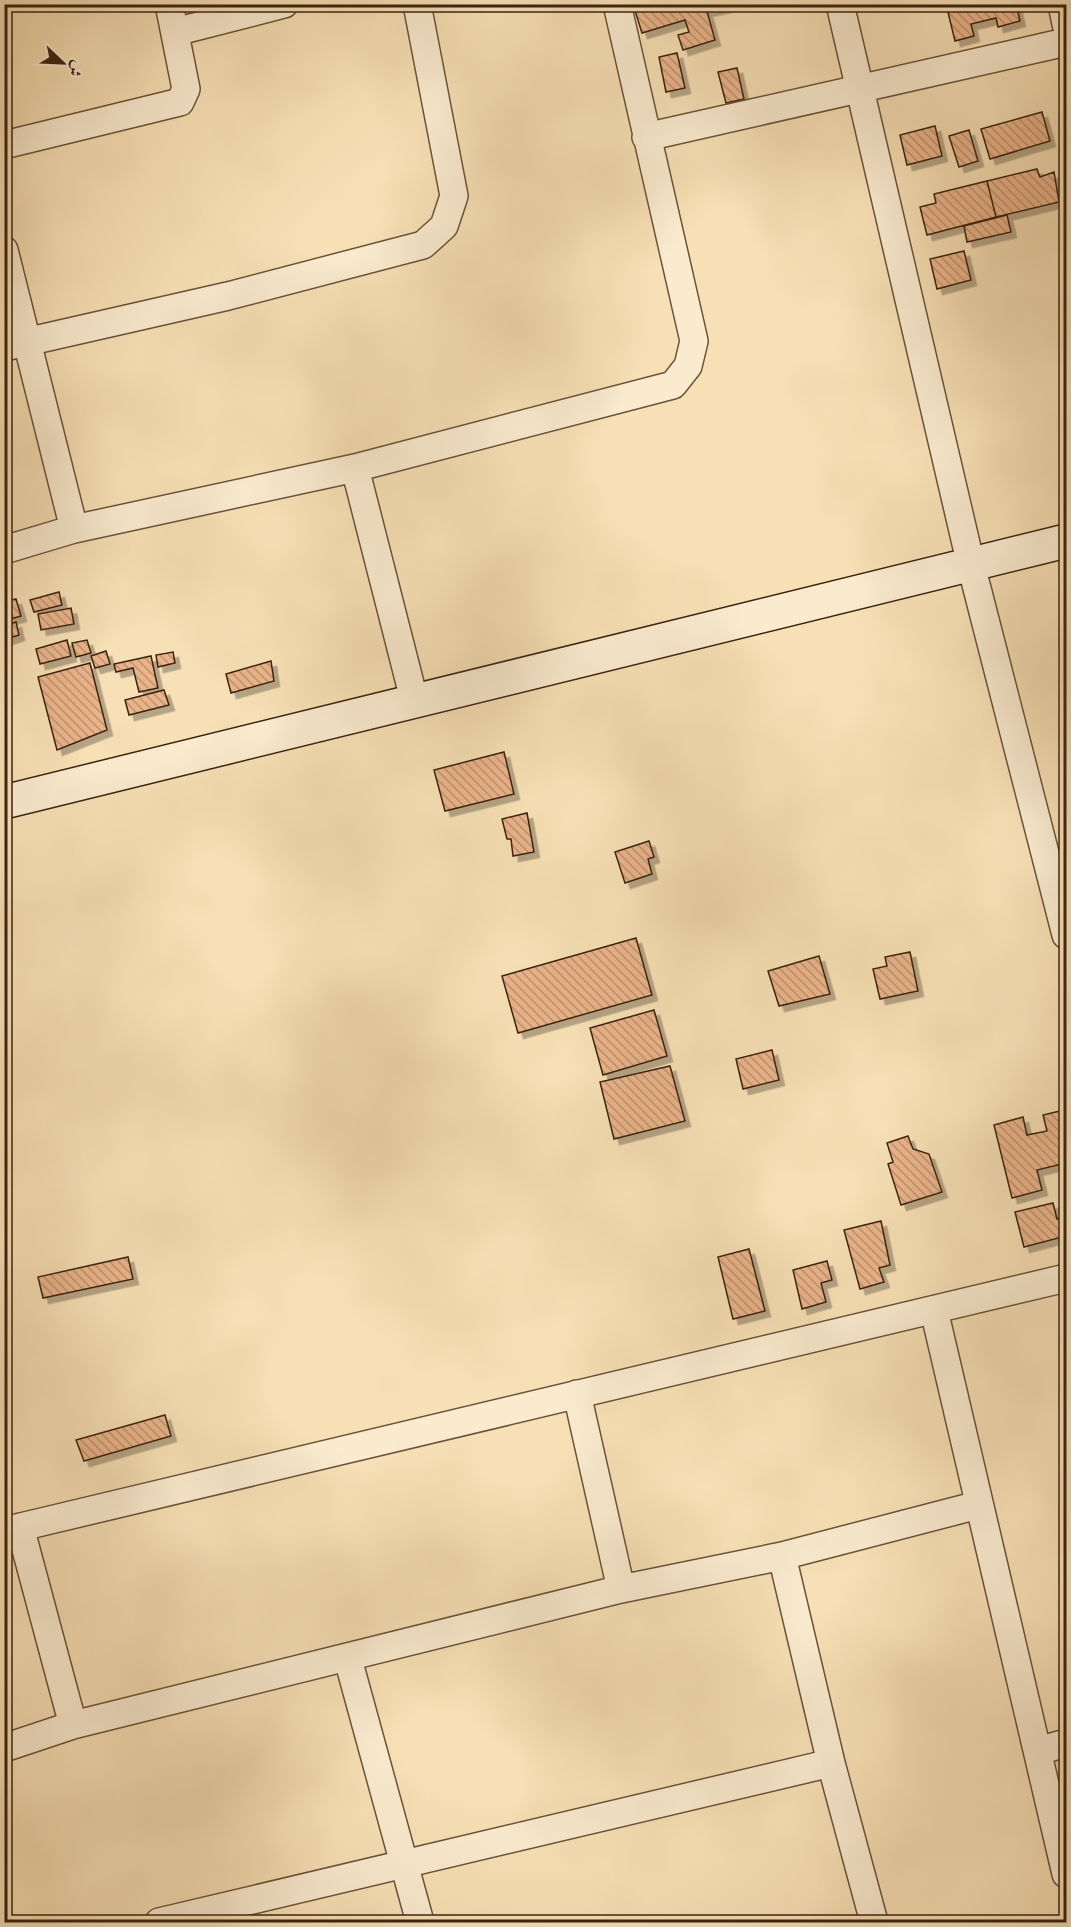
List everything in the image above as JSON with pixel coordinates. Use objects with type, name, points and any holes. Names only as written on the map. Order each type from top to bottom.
[{"type":"street","points":[[4,145],[180,102],[186,88],[169,4]]},
{"type":"street","points":[[175,32],[284,4]]},
{"type":"street","points":[[15,345],[228,296],[423,245],[444,226],[454,196],[417,4]]},
{"type":"street","points":[[4,550],[74,530],[355,468],[673,385],[688,366],[694,340],[617,4]]},
{"type":"street","points":[[840,4],[971,565],[1066,934]]},
{"type":"street","points":[[1062,4],[1066,24]]},
{"type":"street","points":[[646,137],[1066,42]]},
{"type":"street","points":[[4,250],[15,345],[74,530]]},
{"type":"street","points":[[355,468],[414,699]]},
{"type":"street","points":[[4,802],[414,699],[1066,541]]},
{"type":"street","points":[[73,1725],[12,1529],[1066,1278]]},
{"type":"street","points":[[934,1310],[1066,1874]]},
{"type":"street","points":[[577,1395],[621,1589]]},
{"type":"street","points":[[4,1748],[73,1725],[348,1659],[621,1589],[782,1556],[978,1505]]},
{"type":"street","points":[[782,1556],[831,1763],[874,1923]]},
{"type":"street","points":[[348,1659],[420,1923]]},
{"type":"street","points":[[1038,1750],[1066,1743]]},
{"type":"street","points":[[159,1923],[405,1862],[831,1763]]},
{"type":"building","points":[[633,4],[705,4],[715,40],[683,50],[678,35],[689,32],[685,20],[642,33]]},
{"type":"building","points":[[705,4],[725,4],[726,7],[706,11]]},
{"type":"building","points":[[946,4],[1016,4],[1020,21],[998,27],[996,18],[971,24],[974,36],[955,41]]},
{"type":"building","points":[[677,53],[685,88],[666,92],[659,57]]},
{"type":"building","points":[[737,68],[744,99],[726,103],[718,72]]},
{"type":"building","points":[[1042,112],[1050,141],[990,159],[981,129]]},
{"type":"building","points":[[935,126],[942,156],[907,165],[900,135]]},
{"type":"building","points":[[969,130],[978,161],[959,167],[949,136]]},
{"type":"building","points":[[1037,169],[1040,177],[1054,172],[1059,202],[996,217],[987,181]]},
{"type":"building","points":[[987,181],[996,217],[927,235],[920,207],[936,203],[934,194]]},
{"type":"building","points":[[1007,215],[1011,232],[967,242],[964,226]]},
{"type":"building","points":[[964,251],[971,280],[937,289],[930,259]]},
{"type":"building","points":[[59,592],[62,605],[34,612],[30,600]]},
{"type":"building","points":[[16,599],[21,616],[4,621],[4,602]]},
{"type":"building","points":[[71,608],[74,624],[41,630],[38,614]]},
{"type":"building","points":[[16,622],[19,635],[4,640],[4,626]]},
{"type":"building","points":[[67,640],[71,656],[40,664],[36,649]]},
{"type":"building","points":[[87,640],[91,653],[76,657],[72,643]]},
{"type":"building","points":[[106,651],[110,664],[95,668],[91,656]]},
{"type":"building","points":[[173,652],[175,663],[158,667],[156,655]]},
{"type":"building","points":[[151,656],[158,688],[139,692],[133,668],[116,672],[114,664]]},
{"type":"building","points":[[271,661],[274,681],[231,693],[226,674]]},
{"type":"building","points":[[90,663],[107,730],[57,750],[38,677]]},
{"type":"building","points":[[164,690],[169,705],[129,715],[125,700]]},
{"type":"building","points":[[504,752],[514,794],[445,811],[434,770]]},
{"type":"building","points":[[527,813],[534,852],[513,856],[511,839],[507,839],[502,819]]},
{"type":"building","points":[[649,841],[654,857],[648,859],[652,874],[625,883],[615,852]]},
{"type":"building","points":[[636,938],[652,995],[518,1033],[502,976]]},
{"type":"building","points":[[910,952],[918,991],[880,999],[873,969],[887,966],[885,957]]},
{"type":"building","points":[[819,956],[830,994],[779,1006],[768,971]]},
{"type":"building","points":[[654,1010],[667,1056],[603,1075],[590,1028]]},
{"type":"building","points":[[772,1050],[779,1080],[743,1089],[736,1059]]},
{"type":"building","points":[[670,1066],[685,1121],[614,1139],[600,1082]]},
{"type":"building","points":[[1060,1111],[1066,1137],[1066,1163],[1037,1170],[1042,1190],[1012,1198],[994,1125],[1023,1117],[1027,1135],[1047,1131],[1043,1115]]},
{"type":"building","points":[[908,1136],[913,1149],[929,1154],[942,1192],[901,1205],[888,1164],[893,1162],[887,1143]]},
{"type":"building","points":[[1053,1203],[1057,1219],[1066,1216],[1066,1236],[1024,1247],[1015,1212]]},
{"type":"building","points":[[881,1221],[890,1265],[879,1268],[884,1282],[860,1289],[844,1230]]},
{"type":"building","points":[[749,1249],[765,1311],[733,1319],[718,1257]]},
{"type":"building","points":[[128,1257],[133,1279],[43,1298],[38,1277]]},
{"type":"building","points":[[827,1261],[832,1280],[821,1283],[826,1302],[802,1309],[793,1270]]},
{"type":"building","points":[[165,1415],[171,1436],[84,1461],[76,1440]]}]
